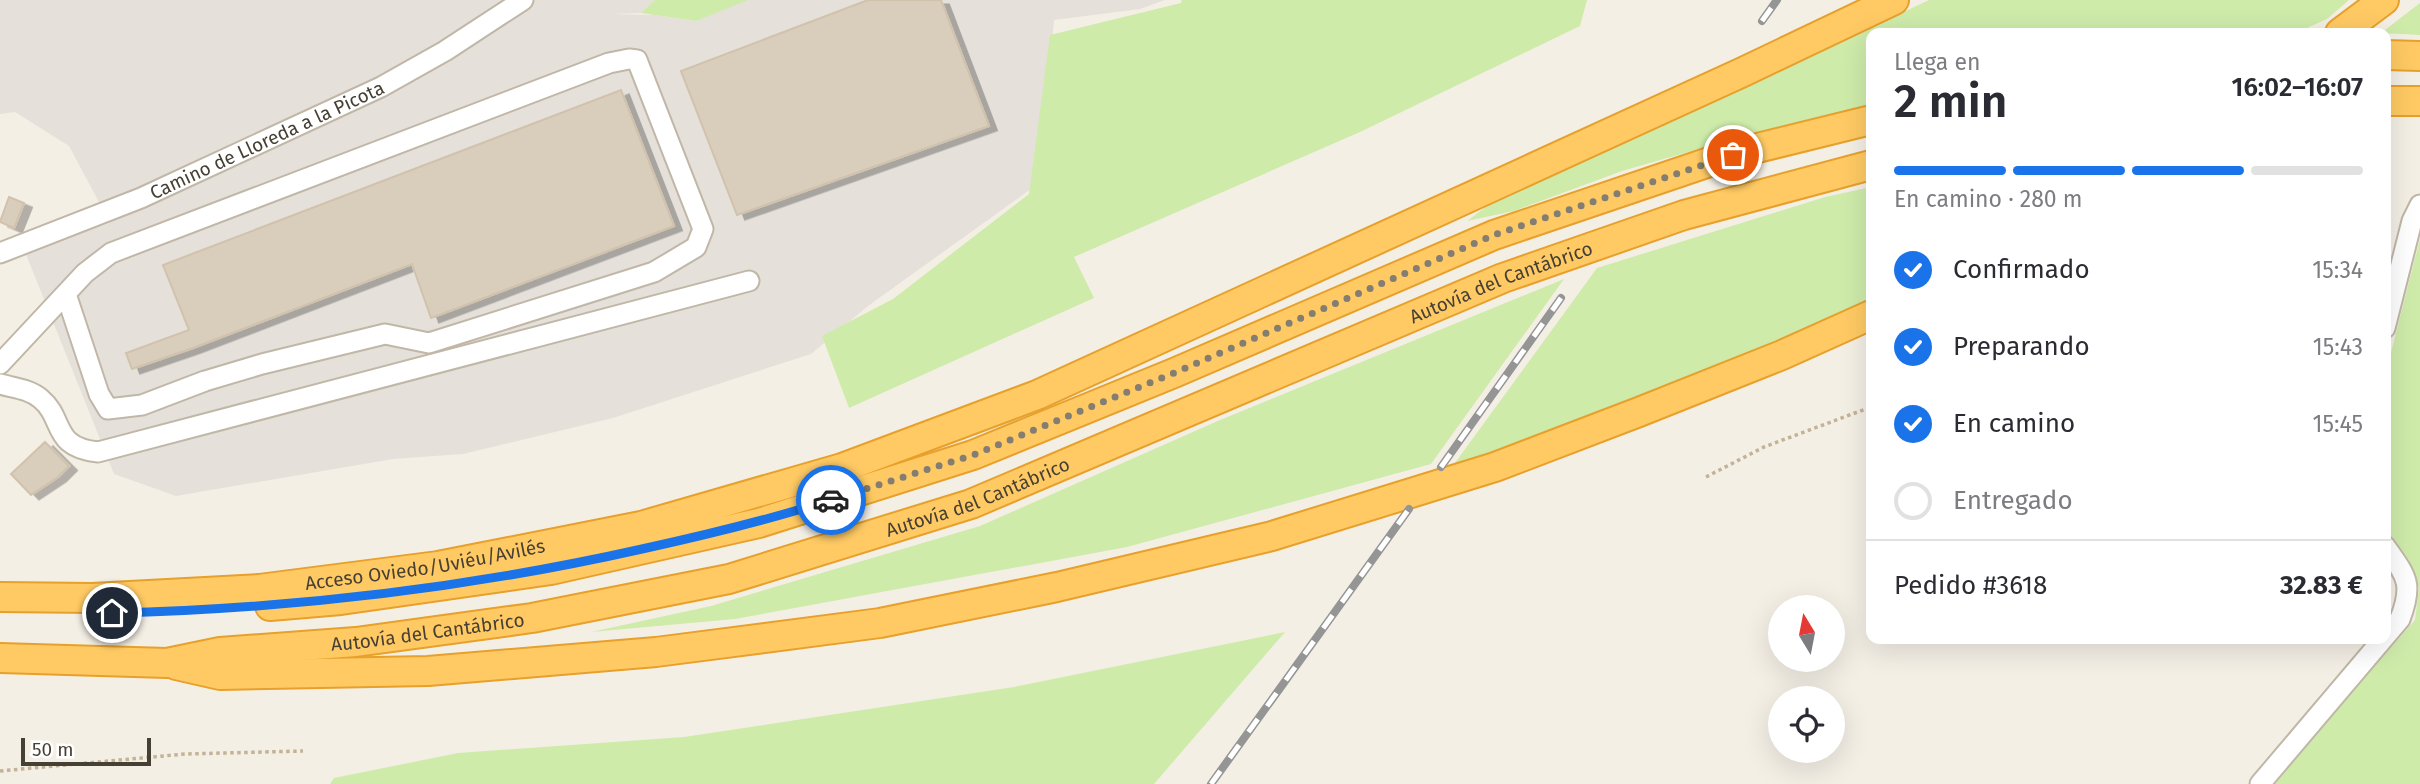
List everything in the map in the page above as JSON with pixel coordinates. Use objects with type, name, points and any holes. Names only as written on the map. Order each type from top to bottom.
[{"type":"highway","name":"Acceso Oviedo/Uviéu/Avilés","points":[[0,597],[92,598],[259,589],[438,566],[641,526],[842,468],[1037,395],[1744,72],[1894,0]]},
{"type":"highway","points":[[2347,28],[2384,0]]},
{"type":"highway","points":[[2391,55],[2420,56]]},
{"type":"highway","points":[[2391,102],[2420,101]]},
{"type":"highway","points":[[0,612],[219,610],[341,600],[551,570],[759,523],[973,455],[1174,373],[1494,235],[1733,155],[1866,121]]},
{"type":"highway","name":"Autovía del Cantábrico","points":[[0,658],[167,663],[220,652],[356,642],[532,618],[729,579],[971,504],[1503,278],[1684,215],[1866,166]]},
{"type":"highway","points":[[167,663],[220,675],[414,671],[656,652],[880,623],[1043,590],[1272,536],[1495,467],[1756,365],[1866,317]]},
{"type":"street","name":"Camino de Lloreda a la Picota","points":[[0,253],[141,198],[382,87],[445,51],[523,0]]},
{"type":"street","points":[[0,364],[85,273],[111,253],[609,63],[629,59],[637,60],[703,229],[696,247],[654,272],[429,343],[385,334],[262,364],[205,381],[142,405],[108,410],[99,394],[66,294]]},
{"type":"street","points":[[2391,304],[2412,221],[2420,205]]},
{"type":"street","points":[[0,384],[33,393],[44,401],[60,433],[86,451],[98,453],[749,281]]},
{"type":"street","points":[[2391,556],[2406,581],[2408,598],[2400,619],[2391,630]]},
{"type":"street","points":[[2260,784],[2379,644]]},
{"type":"path","points":[[1706,477],[1764,447],[1866,409]]},
{"type":"path","points":[[0,771],[185,754],[303,751]]},
{"type":"shaded area","points":[[0,0],[655,0],[641,13],[611,14],[654,15],[696,21],[736,0],[1165,0],[1140,9],[1054,20],[1038,184],[868,306],[811,354],[613,418],[463,454],[393,459],[176,496],[114,474],[25,252],[110,223],[69,146],[15,112],[0,114]]},
{"type":"green space","points":[[655,0],[748,0],[696,21],[641,13]]},
{"type":"green space","points":[[1182,0],[1587,0],[1580,26],[1360,132],[1074,257],[1094,298],[849,408],[822,336],[893,299],[1029,194],[1050,35],[1181,3]]},
{"type":"green space","points":[[1929,0],[2349,0],[2327,19],[2307,28],[1870,28]]},
{"type":"green space","points":[[2420,3],[2420,35],[2391,34],[2391,28],[2388,28]]},
{"type":"green space","points":[[1866,30],[1866,106],[1761,131],[1622,171],[1514,211],[1467,221],[1506,192]]},
{"type":"green space","points":[[1866,188],[1866,305],[1653,393],[1452,467],[1597,268],[1825,197]]},
{"type":"green space","points":[[2420,239],[2420,784],[2275,784],[2415,620],[2419,588],[2407,558],[2391,535],[2391,353]]},
{"type":"green space","points":[[1564,279],[1431,464],[1127,547],[735,619],[591,632],[711,606],[980,526],[1220,420]]},
{"type":"green space","points":[[1285,632],[1154,784],[330,784],[334,778],[458,753],[684,737],[1014,687]]},
{"type":"building","points":[[868,0],[941,0],[989,126],[737,215],[681,71]]},
{"type":"building","points":[[621,90],[674,226],[431,318],[412,264],[132,369],[126,353],[189,330],[163,265]]},
{"type":"building","points":[[9,197],[24,203],[14,228],[0,222]]},
{"type":"building","points":[[45,442],[69,466],[31,495],[11,474]]},
{"type":"railway","points":[[1762,21],[1777,0]]},
{"type":"railway","points":[[1441,467],[1561,298]]},
{"type":"railway","points":[[1211,784],[1409,509]]},
{"type":"way so far","points":[[831,500],[973,455],[1174,373],[1494,235],[1733,155]]},
{"type":"route","points":[[112,613],[219,610],[341,600],[551,570],[759,523],[831,500]]}]
